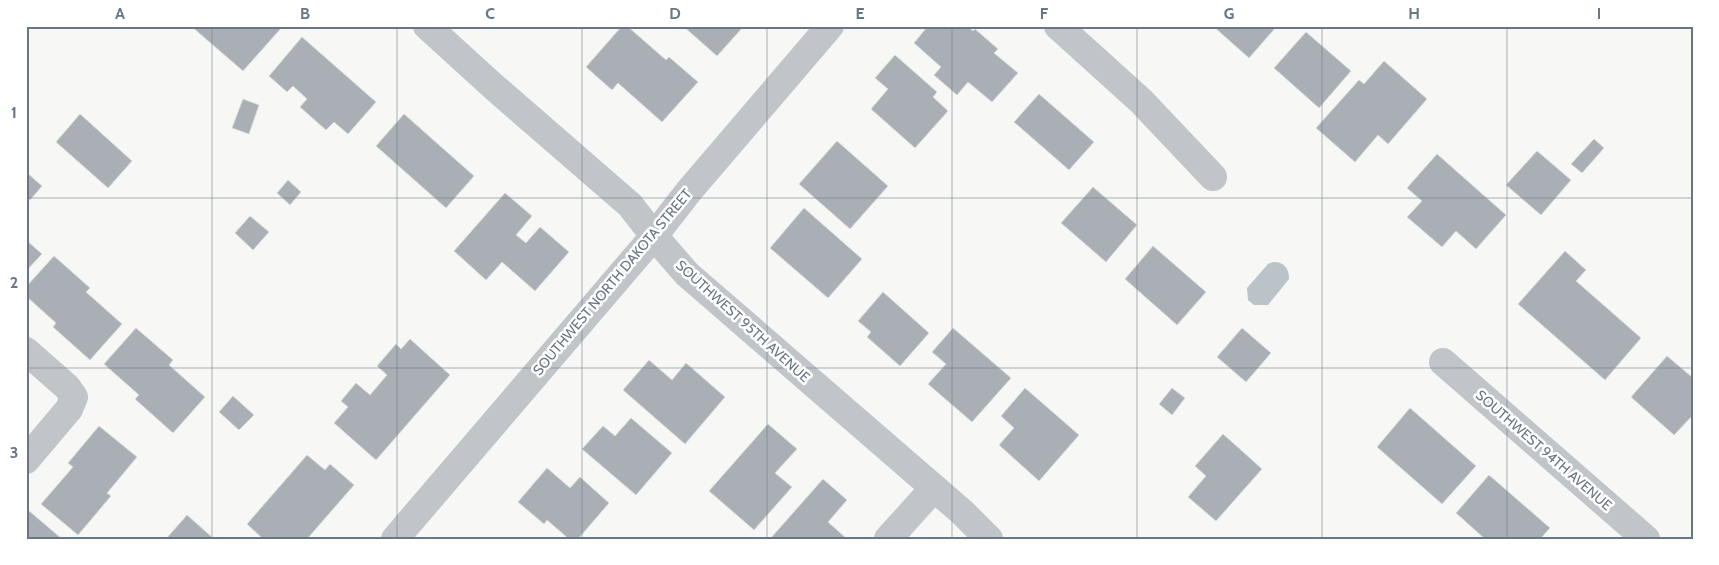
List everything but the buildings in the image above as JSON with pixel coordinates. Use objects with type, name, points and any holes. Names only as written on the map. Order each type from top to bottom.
[{"type":"street","name":"SOUTHWEST 95TH AVENUE","points":[[426,26],[630,205],[686,274],[934,488],[989,539]]},
{"type":"street","name":"SOUTHWEST NORTH DAKOTA STREET","points":[[395,539],[654,236],[689,191],[830,26]]},
{"type":"street","points":[[1058,26],[1141,101],[1213,177]]},
{"type":"street","points":[[26,351],[68,387],[74,397],[69,410],[26,460]]},
{"type":"street","name":"SOUTHWEST 94TH AVENUE","points":[[1442,362],[1646,539]]},
{"type":"street","points":[[888,539],[934,488]]},
{"type":"shaded area","points":[[1273,262],[1285,266],[1289,279],[1268,305],[1254,305],[1248,300],[1247,288],[1268,264]]}]
